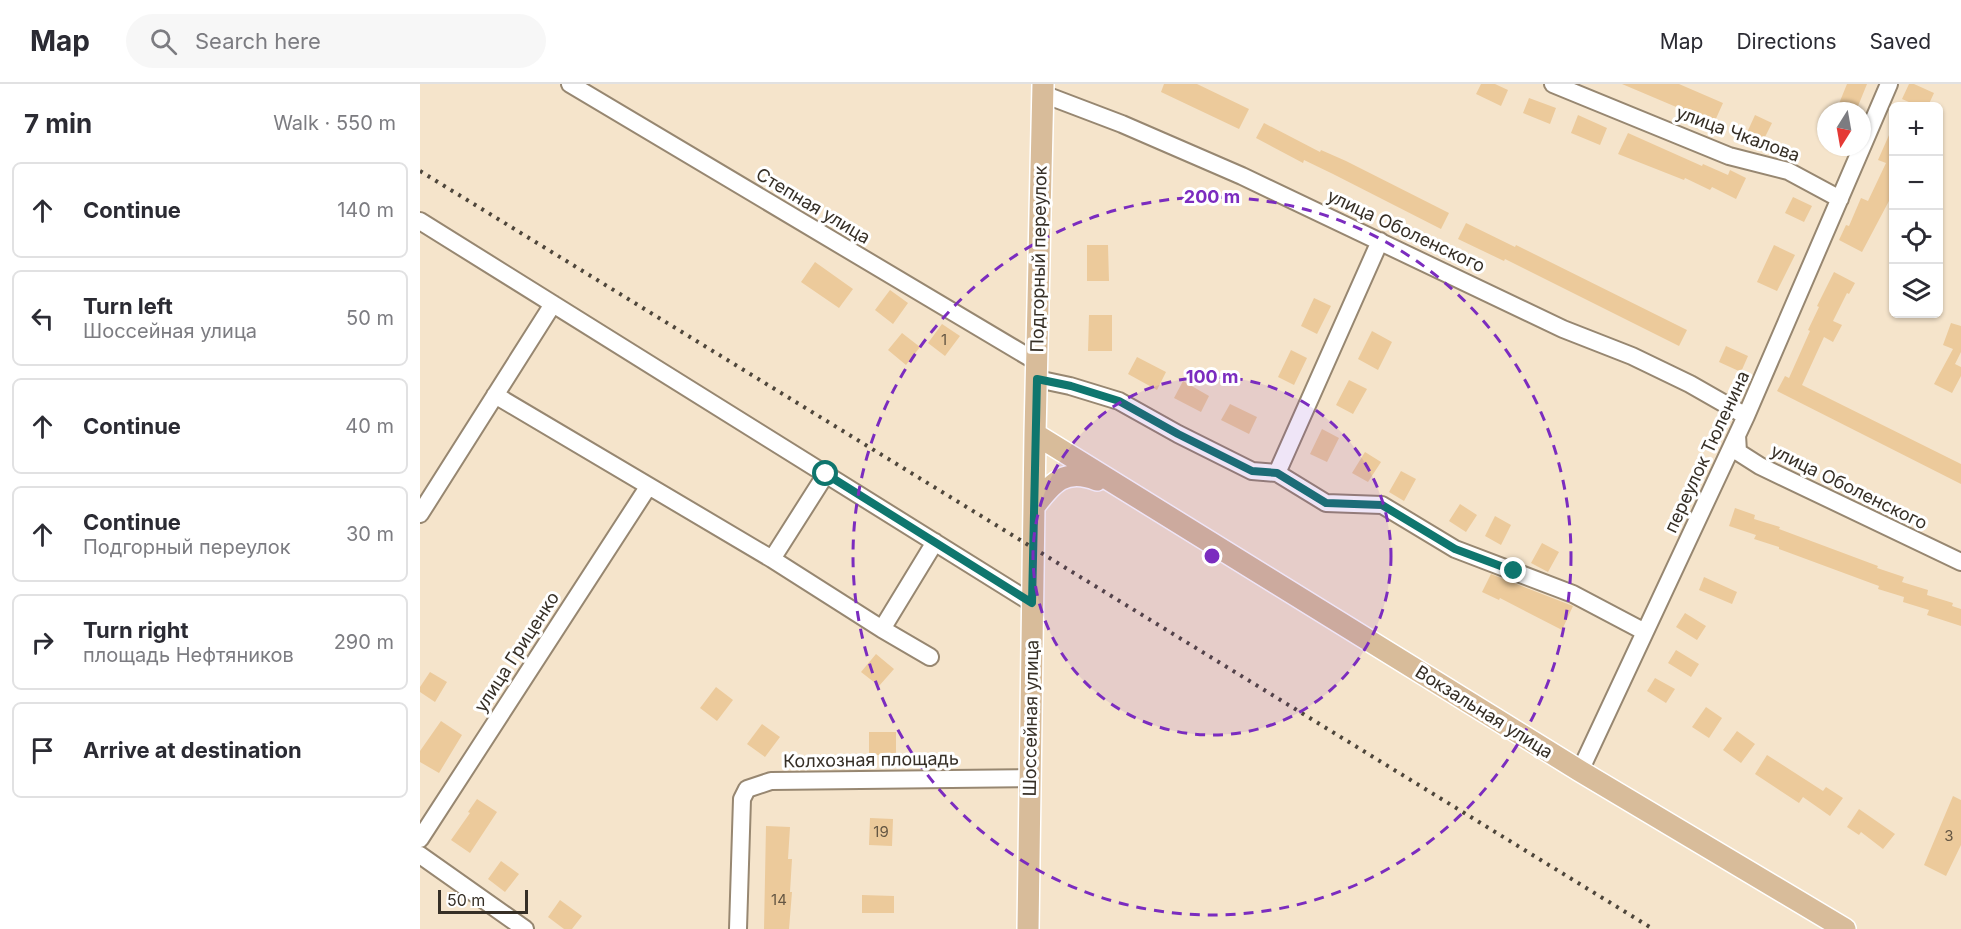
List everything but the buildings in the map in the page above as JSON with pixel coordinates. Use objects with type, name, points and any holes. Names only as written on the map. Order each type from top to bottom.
[{"type":"main road","name":"Подгорный переулок","points":[[1034,507],[1043,89]]},
{"type":"main road","points":[[1035,434],[1126,492]]},
{"type":"main road","points":[[1034,507],[1051,485],[1072,475],[1089,477],[1126,492]]},
{"type":"main road","name":"Вокзальная улица","points":[[1126,492],[1580,771],[1845,929]]},
{"type":"main road","name":"Шоссейная улица","points":[[1028,929],[1034,507]]},
{"type":"street","name":"Степная улица","points":[[570,84],[1037,371],[1071,386],[1119,401],[1252,471],[1277,473]]},
{"type":"street","name":"улица Чкалова","points":[[1553,84],[1729,156],[1788,171],[1839,200]]},
{"type":"street","name":"переулок Тюленина","points":[[1871,126],[1889,84]]},
{"type":"street","name":"улица Оболенского","points":[[1043,89],[1242,176],[1563,329],[1632,356],[1690,384],[1746,416]]},
{"type":"street","name":"переулок Тюленина","points":[[1580,771],[1746,416],[1858,156]]},
{"type":"street","points":[[420,221],[1032,603]]},
{"type":"street","points":[[1380,241],[1277,473],[1326,503],[1382,505],[1455,549],[1573,594],[1645,632]]},
{"type":"street","points":[[420,514],[553,304]]},
{"type":"street","points":[[495,395],[772,559],[930,657]]},
{"type":"street","name":"улица Оболенского","points":[[1737,434],[1738,452],[1760,466],[1961,562]]},
{"type":"street","points":[[772,559],[826,474]]},
{"type":"street","name":"улица Гриценко","points":[[420,839],[648,487]]},
{"type":"street","points":[[882,629],[935,542]]},
{"type":"street","name":"Колхозная площадь","points":[[738,929],[742,799],[747,789],[771,781],[1030,778]]},
{"type":"street","points":[[420,855],[525,929]]},
{"type":"railway","points":[[420,171],[1653,929]]},
{"type":"route","points":[[826,474],[1032,603],[1037,379],[1071,386],[1119,401],[1252,471],[1277,473],[1326,503],[1382,505],[1455,549],[1514,571]]}]
